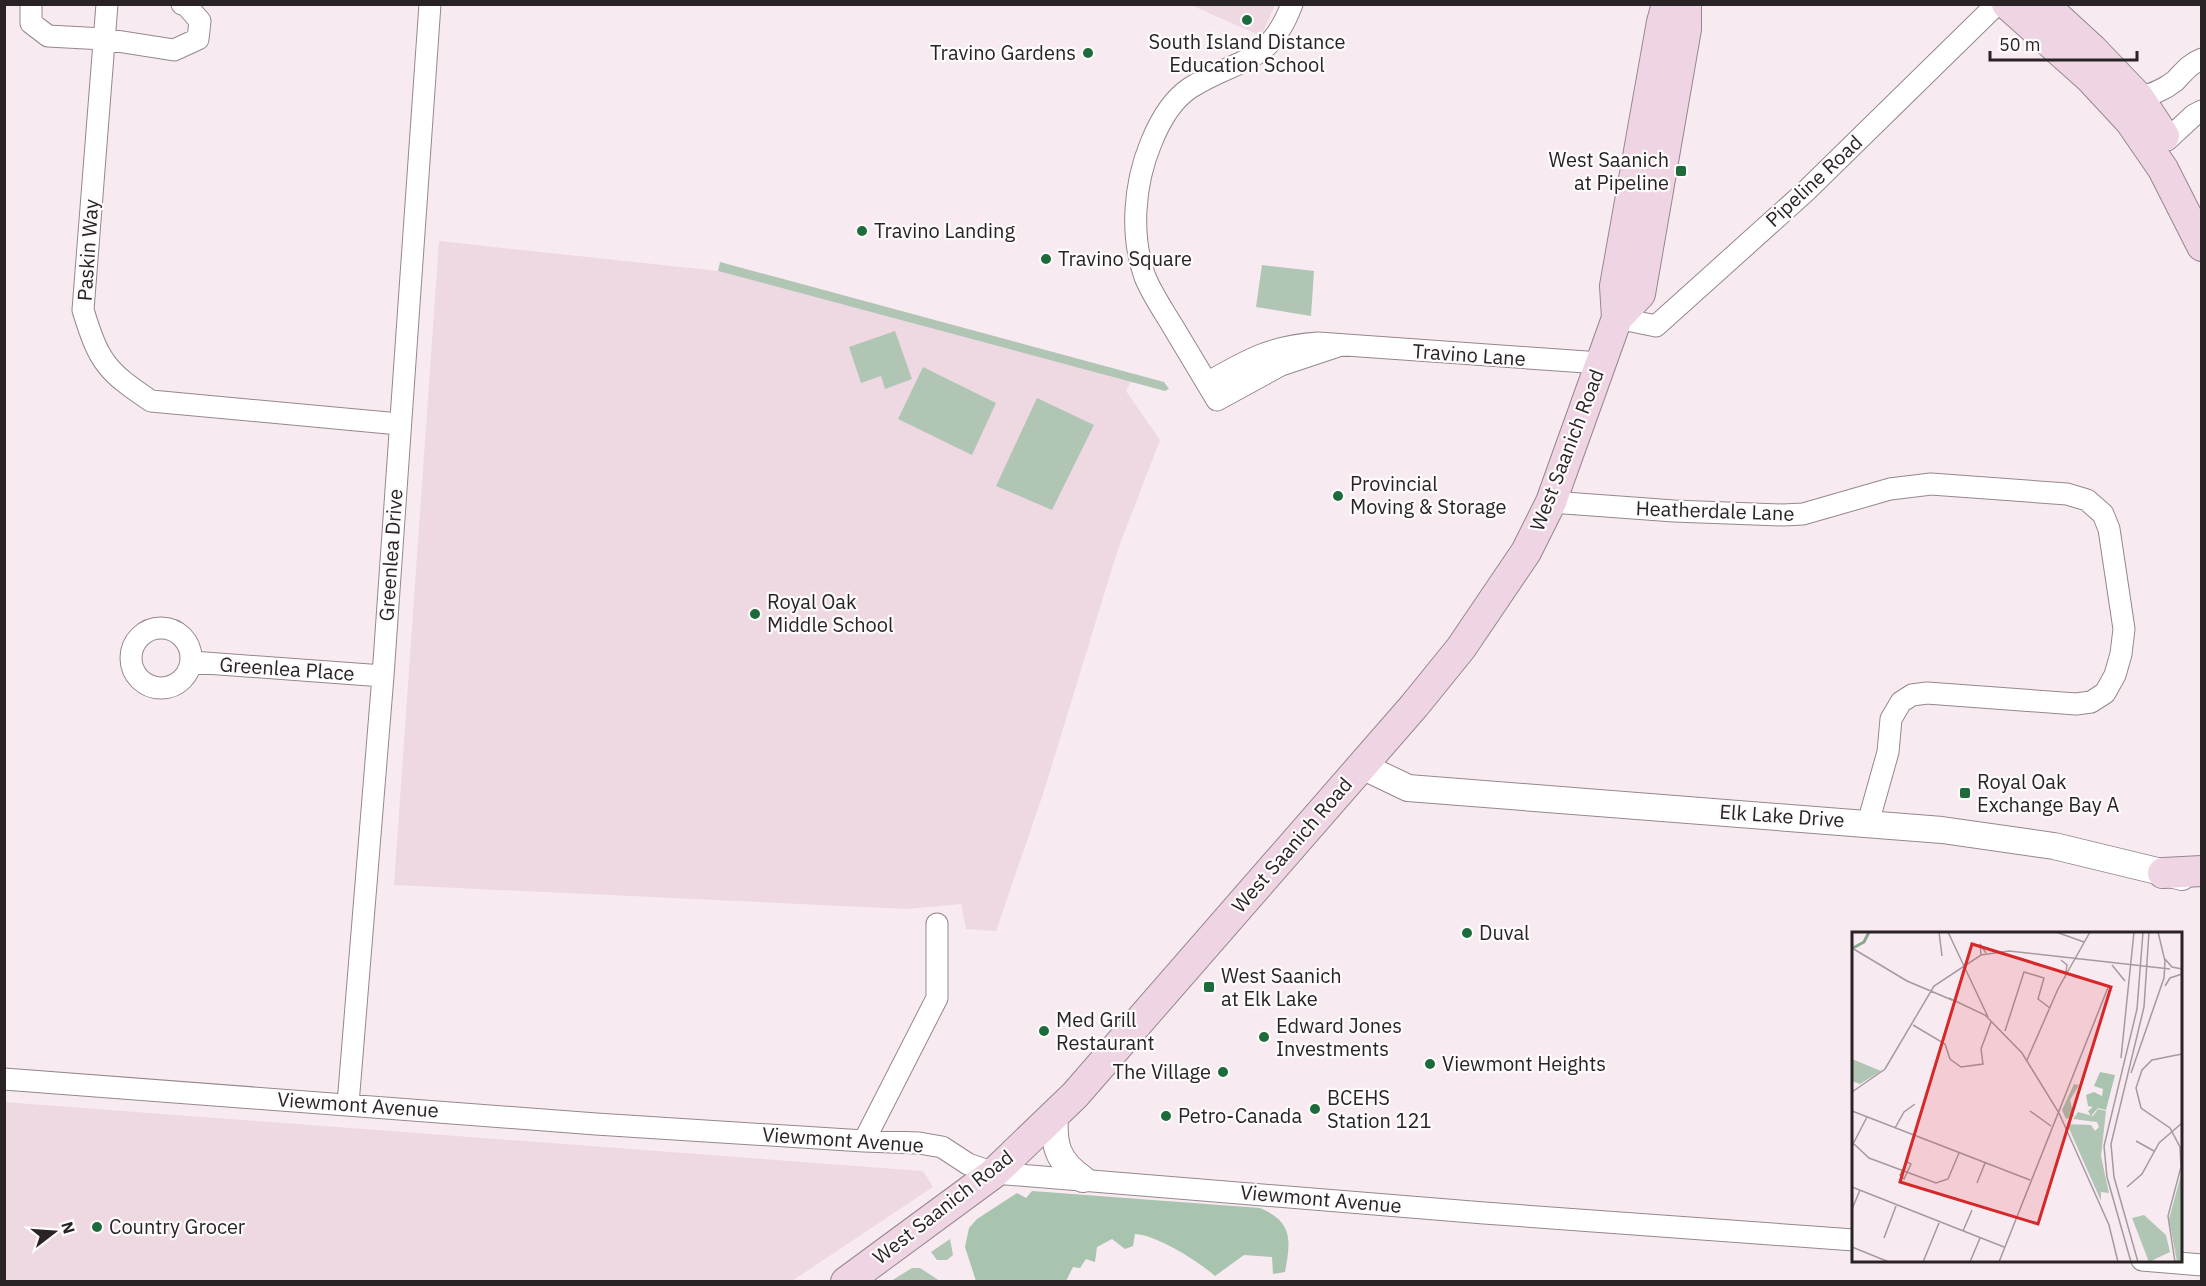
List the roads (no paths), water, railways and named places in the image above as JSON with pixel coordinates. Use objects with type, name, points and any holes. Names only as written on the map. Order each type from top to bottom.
[{"type":"main road","name":"West Saanich Road","points":[[1617,318],[1615,286],[1667,4]]},
{"type":"main road","name":"West Saanich Road","points":[[846,1281],[994,1173],[1075,1095],[1362,766],[1461,648],[1526,552],[1551,502],[1617,318],[1640,294],[1686,29],[1686,4]]},
{"type":"main road","points":[[2007,4],[2090,78],[2130,121],[2163,169],[2202,246]]},
{"type":"main road","points":[[2043,4],[2092,49],[2139,98],[2167,140],[2202,201]]},
{"type":"main road","points":[[2163,873],[2202,871]]},
{"type":"street","points":[[32,4],[31,23],[48,36],[104,39],[174,50],[198,39],[200,21],[186,5],[182,4]]},
{"type":"street","name":"Paskin Way","points":[[107,4],[83,310],[94,344],[105,364],[124,383],[151,401],[399,424]]},
{"type":"street","name":"Greenlea Drive","points":[[348,1104],[383,676],[430,4]]},
{"type":"street","name":"Travino Lane","points":[[1292,4],[1286,21],[1271,42],[1255,56],[1187,90],[1170,108],[1157,129],[1146,156],[1138,187],[1136,217],[1138,252],[1146,279],[1212,391],[1338,346],[1600,363]]},
{"type":"street","name":"Pipeline Road","points":[[1617,318],[1656,326],[1805,192],[1998,4]]},
{"type":"street","points":[[2139,98],[2162,91],[2175,81],[2191,63],[2202,59]]},
{"type":"street","points":[[2167,140],[2194,115],[2202,111]]},
{"type":"street","name":"Heatherdale Lane","points":[[1551,502],[1674,511],[1803,514],[1890,489],[1931,484],[2067,494],[2088,500],[2103,514],[2112,540],[2124,629],[2121,654],[2115,675],[2105,693],[2091,702],[2076,704],[1927,693],[1912,695],[1900,702],[1891,718],[1888,752],[1868,823]]},
{"type":"street","name":"Greenlea Place","points":[[192,662],[383,676]]},
{"type":"street","name":"Elk Lake Drive","points":[[1362,766],[1408,788],[1942,830],[2054,846],[2202,881]]},
{"type":"street","points":[[864,1141],[937,998],[938,924]]},
{"type":"street","name":"Viewmont Avenue","points":[[4,1079],[608,1125],[919,1143],[942,1147],[968,1164],[994,1173],[1484,1213],[1852,1240]]},
{"type":"street","points":[[1055,1114],[1055,1141],[1060,1155],[1068,1168],[1083,1179]]},
{"type":"street","points":[[2166,1262],[2202,1265]]},
{"type":"place","name":"South Island Distance Education School","points":[[1247,20]]},
{"type":"place","name":"Travino Gardens","points":[[1088,53]]},
{"type":"place","name":"West Saanich at Pipeline","points":[[1681,171]]},
{"type":"place","name":"Travino Landing","points":[[862,231]]},
{"type":"place","name":"Travino Square","points":[[1046,259]]},
{"type":"place","name":"Provincial Moving & Storage","points":[[1338,496]]},
{"type":"place","name":"Royal Oak Middle School","points":[[755,614]]},
{"type":"place","name":"Royal Oak Exchange Bay A","points":[[1965,793]]},
{"type":"place","name":"Duval","points":[[1467,933]]},
{"type":"place","name":"West Saanich at Elk Lake","points":[[1209,987]]},
{"type":"place","name":"Med Grill Restaurant","points":[[1044,1031]]},
{"type":"place","name":"Edward Jones Investments","points":[[1264,1037]]},
{"type":"place","name":"Viewmont Heights","points":[[1430,1064]]},
{"type":"place","name":"The Village","points":[[1223,1072]]},
{"type":"place","name":"BCEHS Station 121","points":[[1315,1109]]},
{"type":"place","name":"Petro-Canada","points":[[1166,1116]]},
{"type":"place","name":"Country Grocer","points":[[97,1227]]}]
